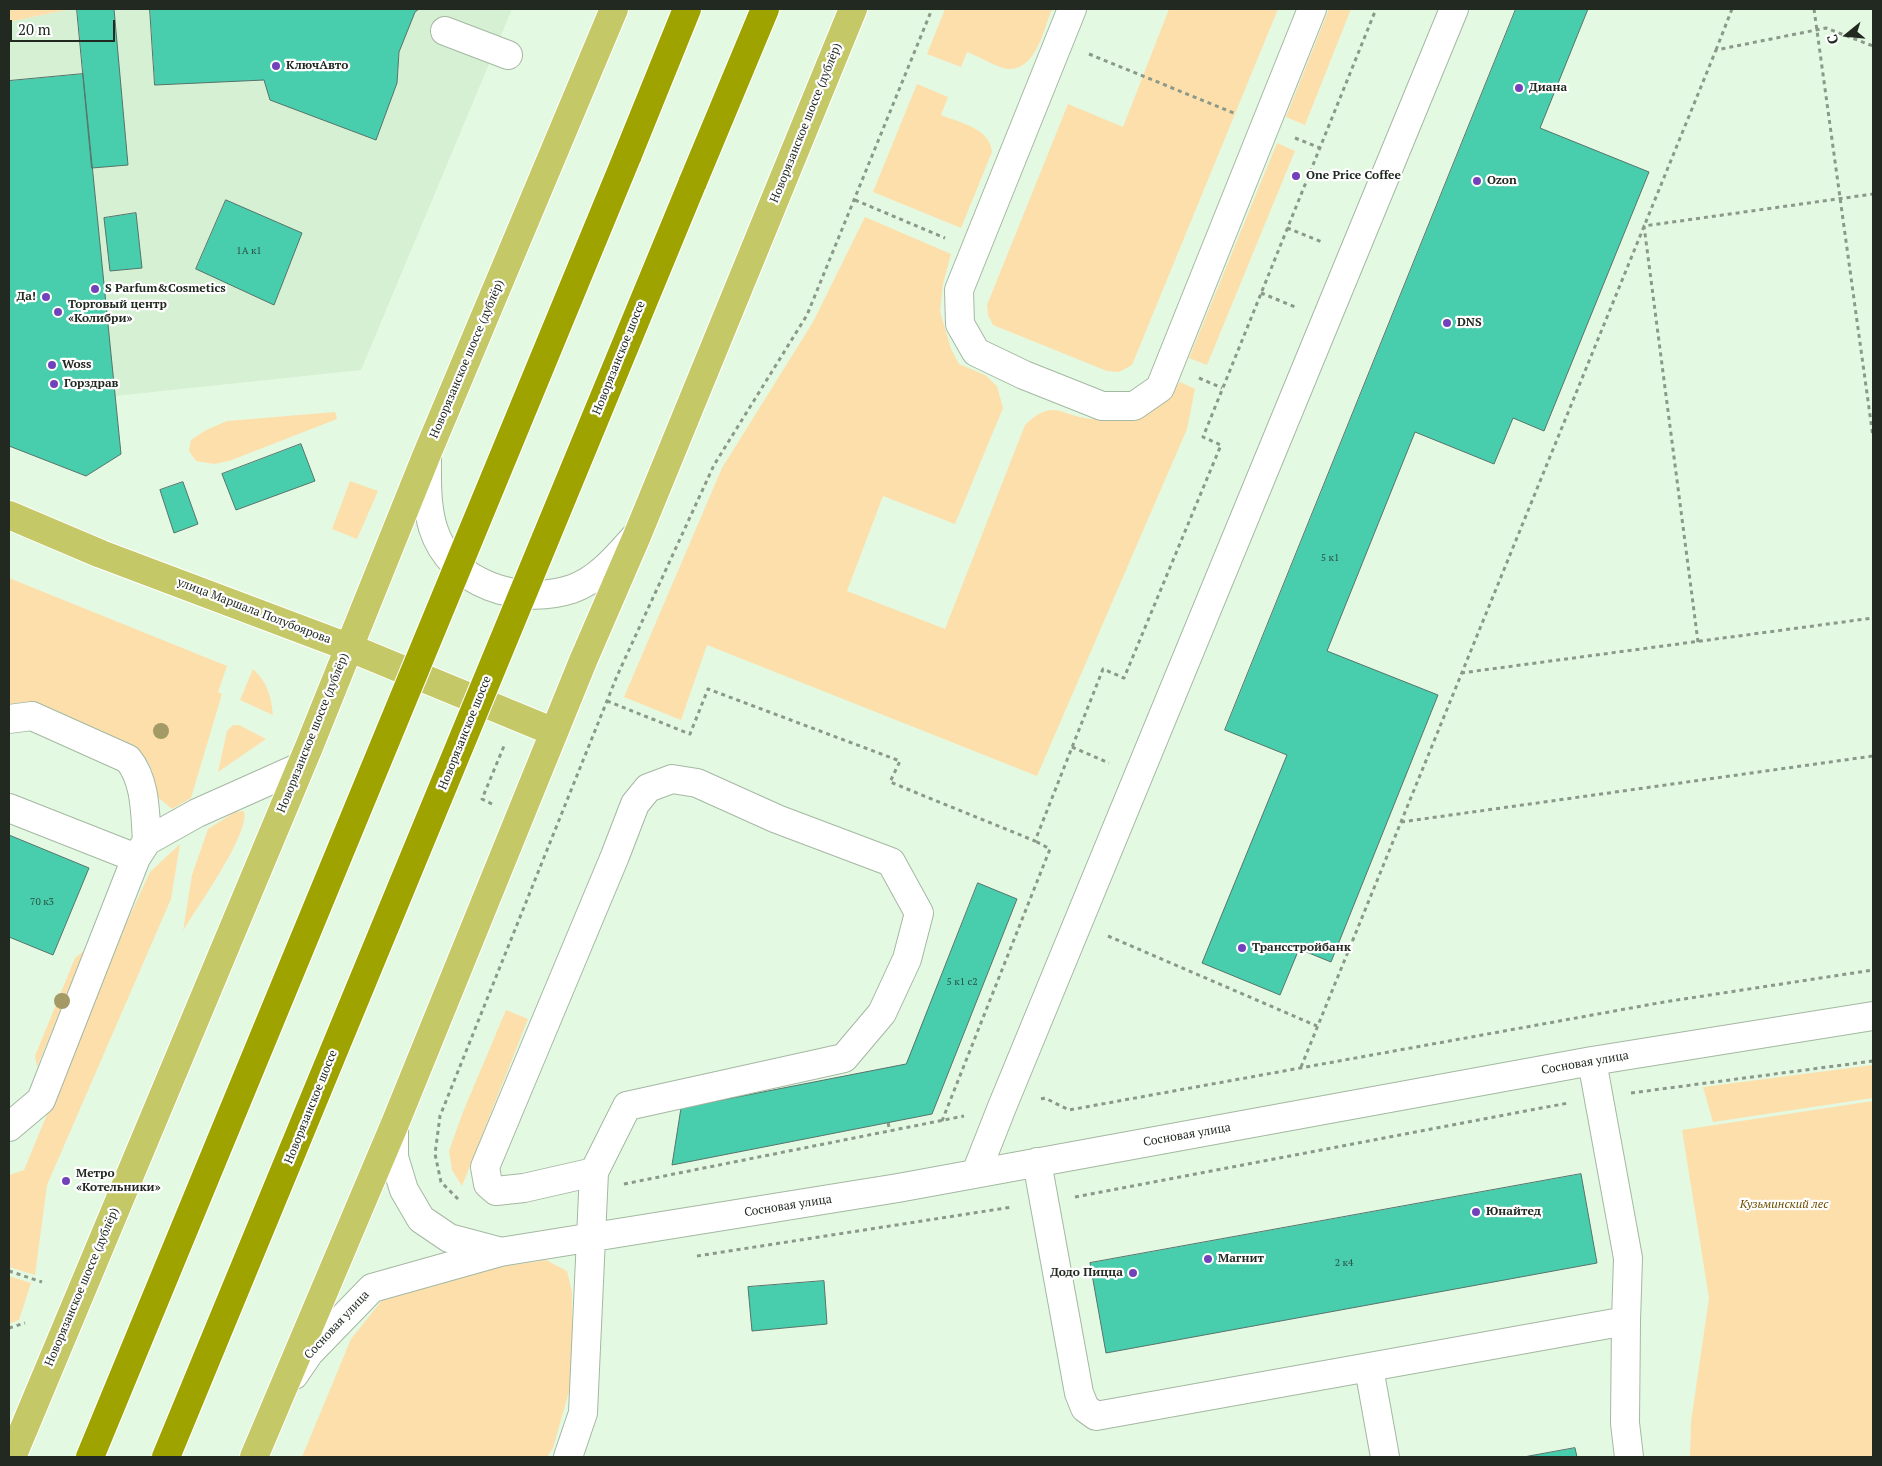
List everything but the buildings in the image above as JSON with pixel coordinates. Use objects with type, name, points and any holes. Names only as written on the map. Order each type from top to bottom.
[{"type":"highway","points":[[90,1457],[687,9]]},
{"type":"highway","name":"Новорязанское шоссе","points":[[166,1457],[765,9]]},
{"type":"main road","name":"Новорязанское шоссе (дублёр)","points":[[12,1457],[300,767],[427,454],[614,9]]},
{"type":"main road","name":"Новорязанское шоссе (дублёр)","points":[[254,1457],[394,1126],[554,732],[637,536],[853,9]]},
{"type":"main road","name":"улица Маршала Полубоярова","points":[[9,515],[101,554],[348,648],[554,732]]},
{"type":"street","points":[[1072,9],[960,290],[960,324],[976,352],[1024,375],[1102,406],[1134,406],[1160,388],[1312,9]]},
{"type":"street","points":[[976,1173],[1454,9]]},
{"type":"street","points":[[445,31],[508,55]]},
{"type":"street","points":[[427,454],[426,498],[434,529],[448,556],[473,579],[505,592],[540,595],[574,588],[606,568],[637,536]]},
{"type":"street","points":[[9,719],[32,716],[128,759],[137,770],[142,791],[142,849],[41,1100],[9,1127]]},
{"type":"street","points":[[142,849],[197,813],[300,767]]},
{"type":"street","points":[[568,1457],[583,1414],[594,1172],[627,1106],[844,1058],[882,1013],[907,959],[920,913],[892,862],[777,819],[697,783],[672,779],[648,788],[635,804],[486,1167],[488,1184],[496,1191],[524,1188],[594,1172]]},
{"type":"street","points":[[9,808],[142,849]]},
{"type":"street","name":"Сосновая улица","points":[[278,1399],[309,1353],[372,1288],[500,1252],[976,1173],[1592,1061],[1873,1016]]},
{"type":"street","points":[[1592,1061],[1628,1258],[1625,1423],[1629,1457]]},
{"type":"street","name":"Сосновая улица","points":[[394,1126],[394,1157],[404,1190],[421,1219],[449,1238],[500,1252]]},
{"type":"street","points":[[1037,1162],[1079,1393],[1085,1408],[1096,1416],[1626,1321]]},
{"type":"street","points":[[1369,1368],[1385,1457]]},
{"type":"path","points":[[556,828],[607,701],[714,465],[807,315],[932,9]]},
{"type":"path","points":[[1034,841],[1103,669],[1124,678],[1222,445],[1203,436],[1376,9]]},
{"type":"path","points":[[1301,1068],[1732,9]]},
{"type":"path","points":[[1814,9],[1873,438]]},
{"type":"path","points":[[1716,50],[1826,28],[1873,46]]},
{"type":"path","points":[[1084,52],[1240,115]]},
{"type":"path","points":[[1644,226],[1873,194]]},
{"type":"path","points":[[855,200],[976,251]]},
{"type":"path","points":[[1644,226],[1698,642]]},
{"type":"path","points":[[1461,673],[1873,618]]},
{"type":"path","points":[[607,701],[690,734],[708,690],[900,761],[890,782],[1050,849],[942,1121]]},
{"type":"path","points":[[1401,822],[1873,756]]},
{"type":"path","points":[[1100,933],[1318,1026]]},
{"type":"path","points":[[683,1173],[1046,1098],[1069,1110],[1664,1002],[1873,970]]},
{"type":"path","points":[[697,1256],[1044,1202],[1598,1098],[1873,1060]]},
{"type":"path","points":[[888,1123],[890,1131]]},
{"type":"path","points":[[9,1271],[42,1282]]},
{"type":"path","points":[[9,1328],[25,1323]]},
{"type":"shaded area","points":[[71,9],[512,9],[361,370],[115,396],[121,454],[86,476],[9,446],[9,22]]},
{"type":"green space","points":[[9,9],[71,9],[9,22]]},
{"type":"green space","points":[[945,9],[1052,9],[1038,47],[1032,56],[1018,68],[1008,69],[967,52],[961,67],[927,54]]},
{"type":"green space","points":[[1169,9],[1278,9],[1132,365],[1119,372],[1107,371],[993,325],[988,315],[987,305],[1068,104],[1123,127]]},
{"type":"green space","points":[[1329,9],[1351,9],[1305,125],[1286,117]]},
{"type":"green space","points":[[917,84],[948,97],[941,115],[980,132],[990,144],[992,152],[961,228],[873,192]]},
{"type":"green space","points":[[1277,143],[1295,151],[1207,365],[1189,358]]},
{"type":"green space","points":[[865,217],[951,254],[943,284],[940,311],[951,349],[959,364],[985,375],[997,386],[1003,408],[955,524],[883,496],[847,591],[945,629],[1025,425],[1035,416],[1052,410],[1082,418],[1101,419],[1142,409],[1167,397],[1180,382],[1195,389],[1187,429],[1037,776],[707,645],[681,720],[624,697],[722,468],[813,322]]},
{"type":"green space","points":[[335,412],[337,419],[229,461],[214,464],[196,461],[189,451],[191,440],[206,430],[227,421]]},
{"type":"green space","points":[[350,481],[378,491],[357,539],[332,529]]},
{"type":"green space","points":[[9,578],[227,666],[218,692],[222,694],[191,798],[172,809],[154,794],[150,765],[143,755],[130,744],[25,702],[9,704]]},
{"type":"green space","points":[[253,669],[268,689],[273,715],[240,700]]},
{"type":"green space","points":[[233,725],[239,725],[266,739],[218,772],[227,731]]},
{"type":"green space","points":[[244,811],[244,821],[231,852],[183,931],[192,875],[208,829],[235,812]]},
{"type":"green space","points":[[180,844],[171,899],[47,1185],[35,1275],[9,1267],[9,1175],[24,1170],[126,924],[150,872]]},
{"type":"green space","points":[[85,950],[37,1067],[35,1056],[75,958]]},
{"type":"green space","points":[[506,1010],[528,1019],[462,1186],[452,1170],[449,1151],[463,1112]]},
{"type":"green space","points":[[1873,1065],[1873,1098],[1713,1122],[1703,1087]]},
{"type":"green space","name":"Кузьминский лес","points":[[1873,1101],[1873,1457],[1690,1457],[1691,1422],[1709,1298],[1682,1130]]},
{"type":"green space","points":[[546,1260],[567,1271],[572,1292],[572,1381],[553,1448],[547,1457],[302,1457],[351,1339],[383,1299],[480,1270]]},
{"type":"green space","points":[[9,1276],[31,1283],[19,1320],[9,1324]]},
{"type":"place","name":"КлючАвто","points":[[276,66]]},
{"type":"place","name":"Диана","points":[[1519,88]]},
{"type":"place","name":"One Price Coffee","points":[[1296,176]]},
{"type":"place","name":"Ozon","points":[[1477,181]]},
{"type":"place","name":"S Parfum&Cosmetics","points":[[95,289]]},
{"type":"place","name":"Да!","points":[[46,297]]},
{"type":"place","name":"Торговый центр «Колибри»","points":[[58,312]]},
{"type":"place","name":"DNS","points":[[1447,323]]},
{"type":"place","name":"Woss","points":[[52,365]]},
{"type":"place","name":"Горздрав","points":[[54,384]]},
{"type":"place","name":"Трансстройбанк","points":[[1242,948]]},
{"type":"place","name":"Метро «Котельники»","points":[[66,1181]]},
{"type":"place","name":"Юнайтед","points":[[1476,1212]]},
{"type":"place","name":"Магнит","points":[[1208,1259]]},
{"type":"place","name":"Додо Пицца","points":[[1133,1273]]}]
